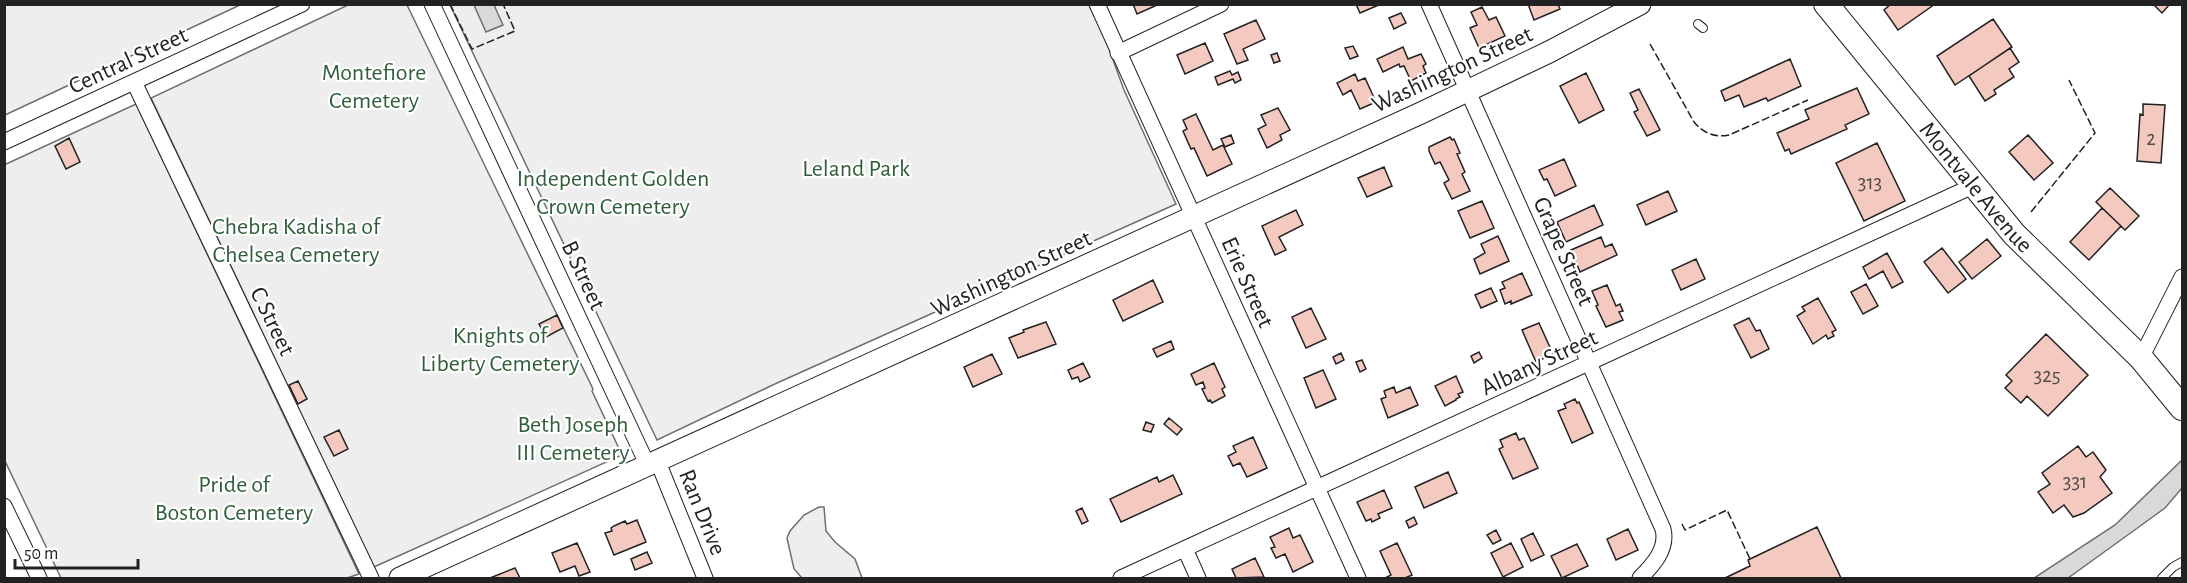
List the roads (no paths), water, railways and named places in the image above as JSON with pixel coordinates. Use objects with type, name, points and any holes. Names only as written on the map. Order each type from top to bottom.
[{"type":"main road","name":"Washington Street","points":[[399,579],[1466,91],[1640,4]]},
{"type":"main road","name":"Montvale Avenue","points":[[1826,4],[2025,246],[2141,358],[2182,408]]},
{"type":"main road","name":"Montvale Avenue","points":[[2141,358],[2182,386]]},
{"type":"street","name":"Central Street","points":[[4,142],[302,4]]},
{"type":"street","name":"B Street","points":[[432,4],[653,464]]},
{"type":"street","name":"Erie Street","points":[[1097,4],[1358,579]]},
{"type":"street","points":[[1118,52],[1221,4]]},
{"type":"street","name":"Grape Street","points":[[1428,4],[1664,532],[1661,551],[1640,579]]},
{"type":"street","name":"C Street","points":[[134,82],[371,579]]},
{"type":"street","name":"Albany Street","points":[[1121,579],[1975,186]]},
{"type":"street","points":[[2141,358],[2182,277]]},
{"type":"street","name":"Ran Drive","points":[[653,464],[705,579]]},
{"type":"street","points":[[4,506],[39,579]]},
{"type":"street","points":[[1185,549],[1198,579]]},
{"type":"lane","points":[[2162,579],[2176,564],[2182,562]]},
{"type":"park label","name":"Montefiore Cemetery","points":[[374,86]]},
{"type":"park label","name":"Leland Park","points":[[856,168]]},
{"type":"park label","name":"Independent Golden Crown Cemetery","points":[[613,192]]},
{"type":"park label","name":"Chebra Kadisha of Chelsea Cemetery","points":[[296,240]]},
{"type":"park label","name":"Knights of Liberty Cemetery","points":[[500,349]]},
{"type":"park label","name":"Beth Joseph III Cemetery","points":[[573,438]]},
{"type":"park label","name":"Pride of Boston Cemetery","points":[[234,498]]}]
